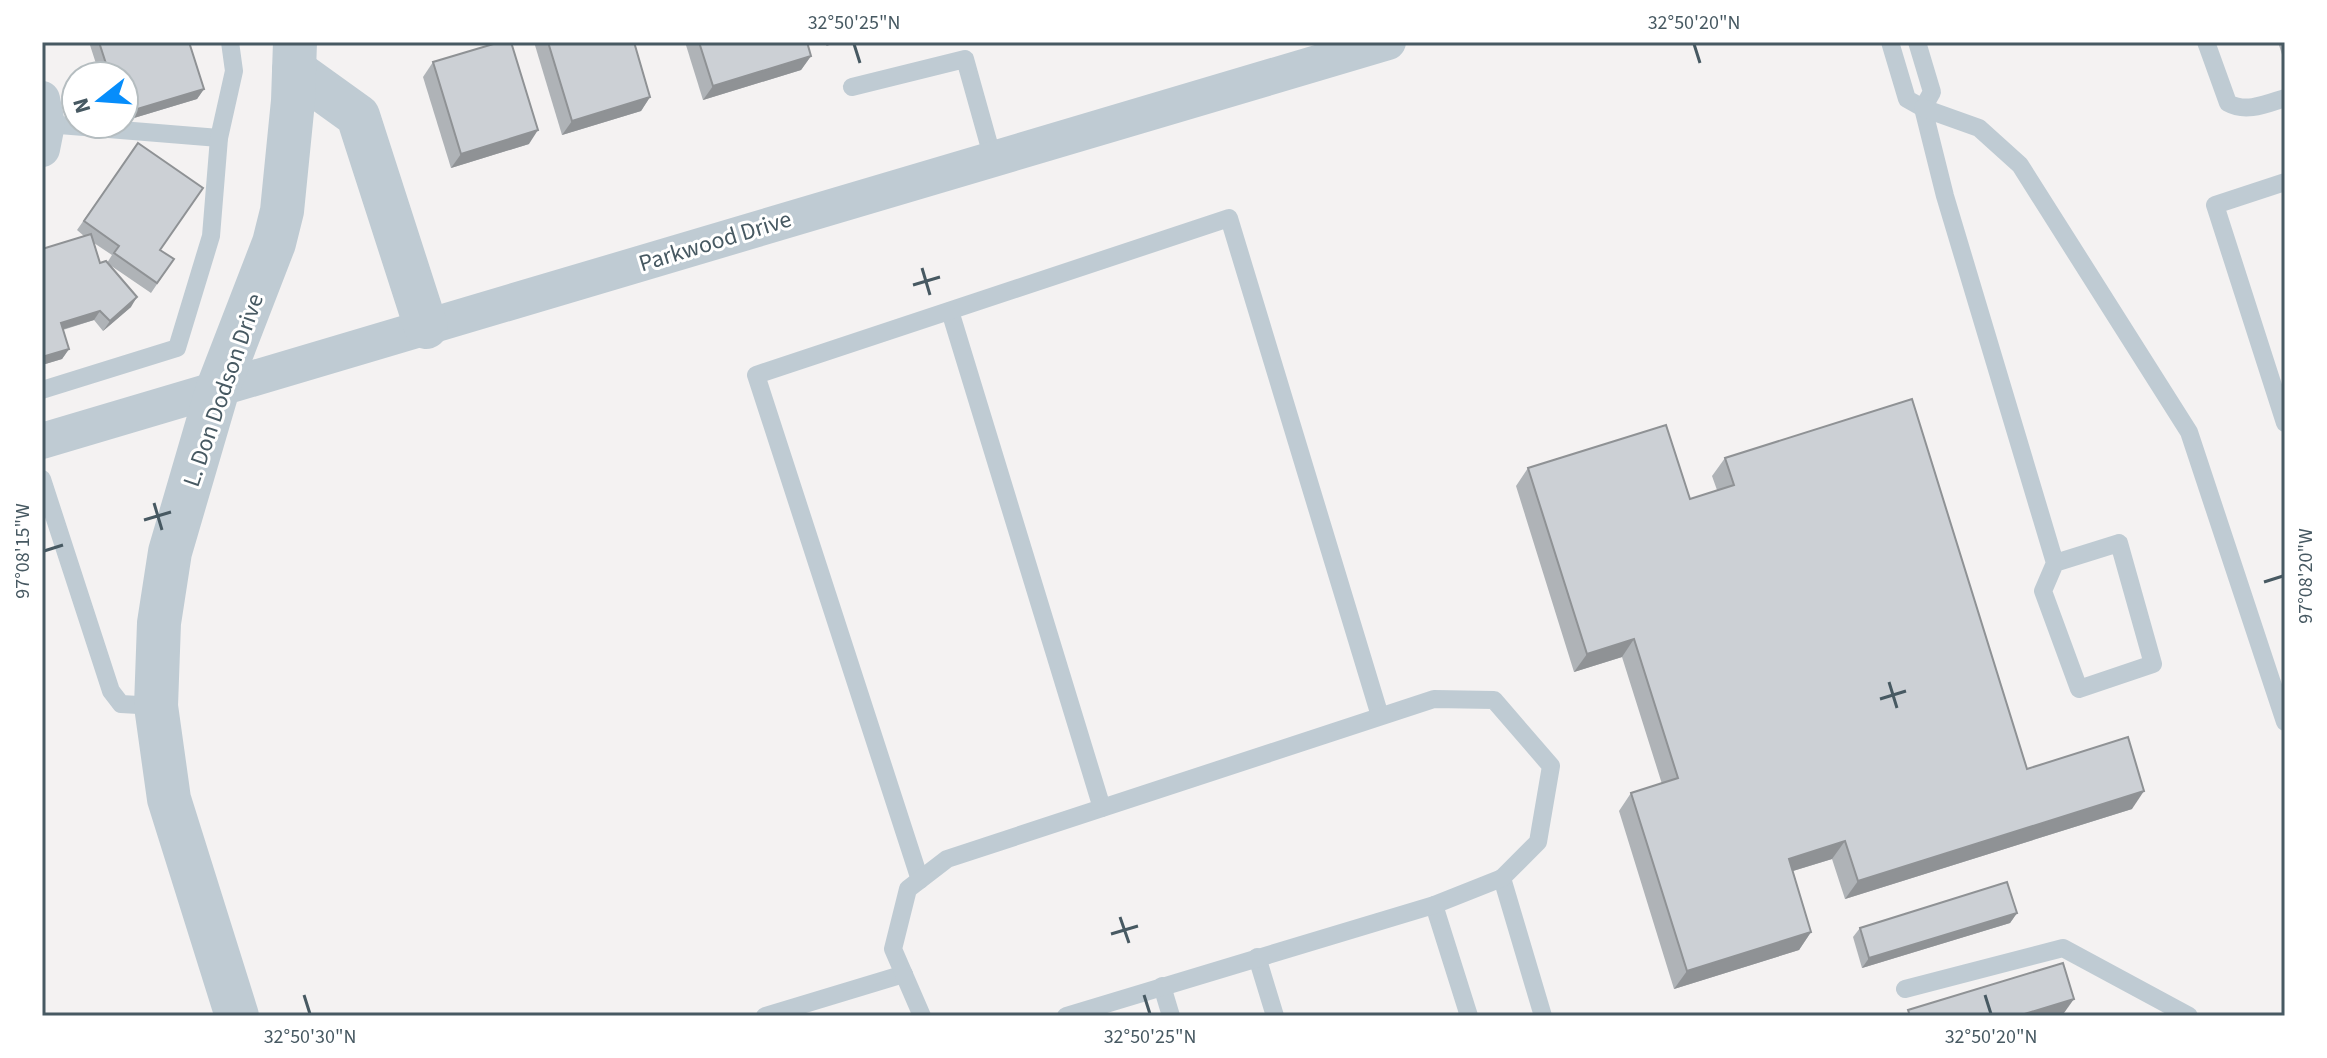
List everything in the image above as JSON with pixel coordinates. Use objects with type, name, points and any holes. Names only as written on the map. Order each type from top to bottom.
[{"type":"street","name":"Parkwood Drive","points":[[42,441],[1388,42]]},
{"type":"street","points":[[294,56],[358,116],[426,327]]},
{"type":"street","name":"L. Don Dodson Drive","points":[[237,1016],[169,799],[156,706],[159,623],[170,552],[218,388],[274,243],[282,211],[294,56]]},
{"type":"lane","points":[[42,390],[177,348],[211,236],[219,138],[234,71],[230,42]]},
{"type":"lane","points":[[1890,42],[1907,99],[1979,128],[2020,165],[2189,432],[2285,722]]},
{"type":"lane","points":[[1917,42],[1932,92],[1923,108],[1945,196],[2055,563],[2043,591],[2079,689],[2153,664],[2119,543],[2055,563]]},
{"type":"lane","points":[[2206,42],[2228,103],[2237,108],[2259,107],[2285,98]]},
{"type":"lane","points":[[852,87],[968,51],[993,159]]},
{"type":"lane","points":[[44,124],[219,138]]},
{"type":"lane","points":[[2285,182],[2215,205],[2285,423]]},
{"type":"lane","points":[[920,880],[756,375],[1229,218],[1380,716]]},
{"type":"lane","points":[[950,311],[1102,808]]},
{"type":"lane","points":[[42,479],[111,691],[121,704],[156,706]]},
{"type":"lane","points":[[922,1016],[893,949],[908,889],[947,859],[1434,699],[1494,700],[1551,766],[1538,842],[1502,878],[1434,905],[1067,1016]]},
{"type":"lane","points":[[1502,878],[1543,1016]]},
{"type":"lane","points":[[1434,905],[1469,1016]]},
{"type":"lane","points":[[1905,989],[2063,948],[2189,1016]]},
{"type":"lane","points":[[1257,957],[1275,1016]]},
{"type":"lane","points":[[765,1016],[904,974]]},
{"type":"lane","points":[[1162,986],[1171,1016]]},
{"type":"building","points":[[99,42],[189,42],[204,89],[140,108],[140,60],[105,60]]},
{"type":"building","points":[[500,42],[511,42],[538,130],[461,154],[433,62]]},
{"type":"building","points":[[548,42],[634,42],[650,97],[572,121]]},
{"type":"building","points":[[699,42],[807,42],[811,56],[713,86]]},
{"type":"building","points":[[138,143],[203,188],[160,250],[174,259],[157,283],[114,253],[119,246],[84,221]]},
{"type":"building","points":[[91,234],[100,263],[106,261],[137,297],[110,321],[100,311],[61,323],[69,349],[42,357],[42,249]]},
{"type":"building","points":[[1912,399],[2027,769],[2128,737],[2144,791],[1858,881],[1845,841],[1789,859],[1811,932],[1687,971],[1631,793],[1678,778],[1634,639],[1587,654],[1528,468],[1666,425],[1690,499],[1734,485],[1725,458]]},
{"type":"building","points":[[2007,882],[2017,913],[1869,958],[1860,928]]},
{"type":"building","points":[[2063,963],[2074,999],[2018,1016],[1910,1016],[1908,1010]]}]
